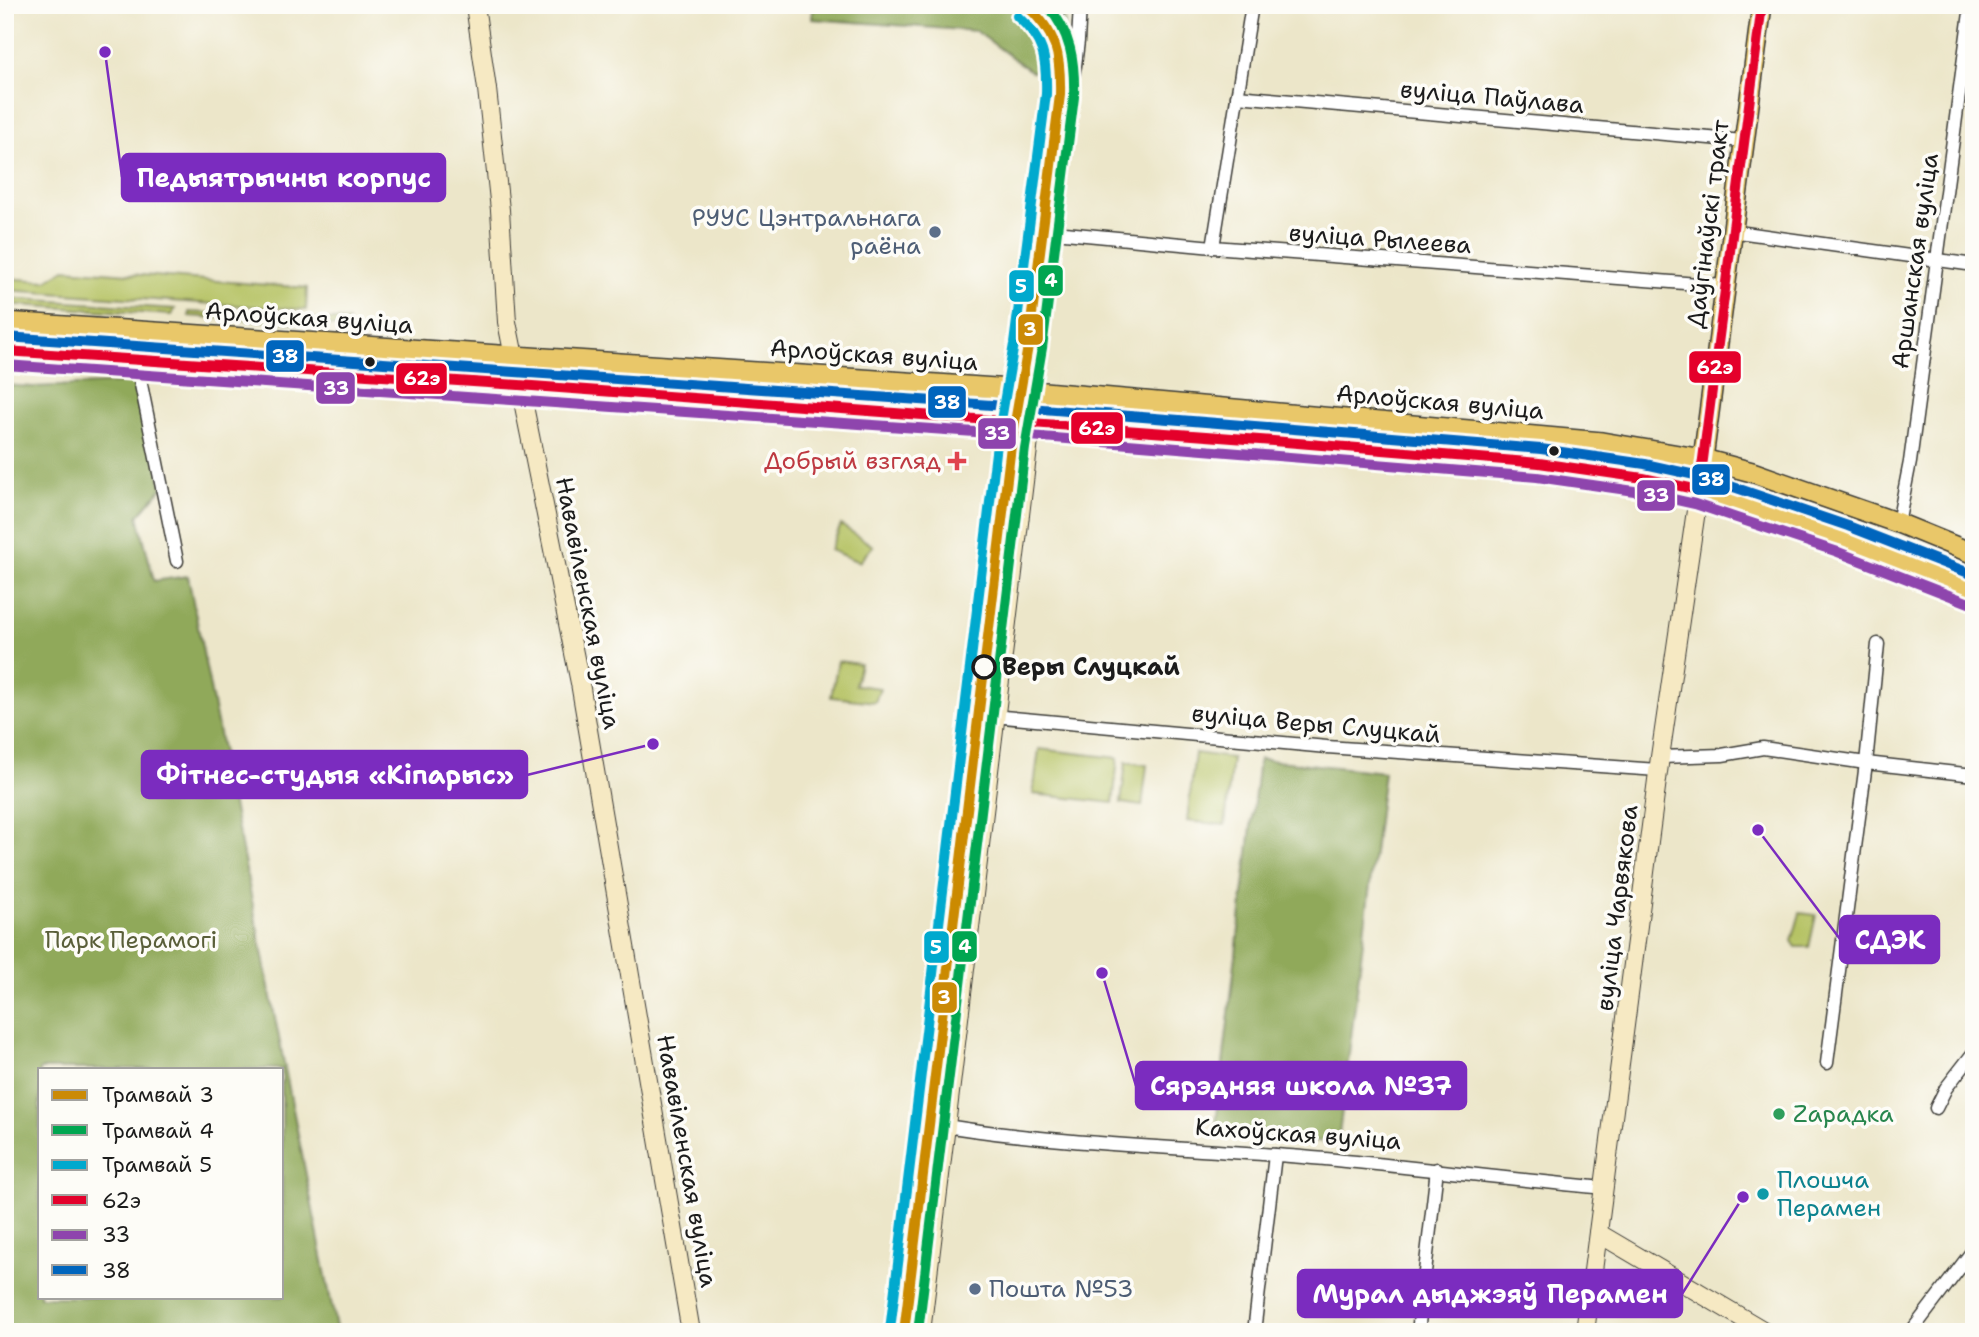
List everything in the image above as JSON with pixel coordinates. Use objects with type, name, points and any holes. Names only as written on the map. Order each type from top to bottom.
[{"type":"main road","name":"Даўгінаўскі тракт","points":[[1699,490],[1762,5]]},
{"type":"main road","name":"Арлоўская вуліца","points":[[5,322],[1011,389],[1591,441],[1703,459],[1752,472],[1898,523],[1974,554]]},
{"type":"main road","points":[[5,351],[1005,420],[1539,463],[1643,478],[1699,490],[1843,539],[1974,590]]},
{"type":"main road","points":[[894,412],[904,408],[909,401],[906,388],[898,382]]},
{"type":"street","name":"Нававіленская вуліца","points":[[475,5],[500,210],[508,322],[580,683],[691,1332]]},
{"type":"street","points":[[920,1332],[1078,41],[1080,5]]},
{"type":"street","points":[[1213,247],[1252,5]]},
{"type":"street","name":"Аршанская вуліца","points":[[1898,523],[1910,462],[1971,5]]},
{"type":"street","points":[[896,1332],[962,811],[1005,420],[1045,140],[1078,41]]},
{"type":"street","points":[[1960,85],[1974,87]]},
{"type":"street","name":"вуліца Паўлава","points":[[1237,96],[1743,141]]},
{"type":"street","name":"вуліца Рылеева","points":[[1033,230],[1213,247],[1724,286]]},
{"type":"street","points":[[1731,230],[1974,265]]},
{"type":"street","points":[[136,360],[177,561]]},
{"type":"street","name":"вуліца Чарвякова","points":[[1585,1332],[1659,764],[1699,490]]},
{"type":"street","points":[[1827,1063],[1866,763],[1878,644]]},
{"type":"street","name":"вуліца Веры Слуцкай","points":[[971,714],[1327,747],[1659,764],[1763,748],[1974,775]]},
{"type":"street","points":[[1936,1108],[1946,1088],[1974,1052]]},
{"type":"street","name":"Кахоўская вуліца","points":[[922,1122],[946,1127],[1196,1151],[1437,1169],[1604,1188]]},
{"type":"street","points":[[1254,1332],[1275,1155]]},
{"type":"street","points":[[1418,1332],[1437,1169]]},
{"type":"street","points":[[1598,1233],[1766,1332]]},
{"type":"street","points":[[1911,1332],[1974,1249]]},
{"type":"green space","points":[[813,5],[1066,5],[1064,41],[1048,66],[1032,72],[976,31],[812,19]]},
{"type":"green space","points":[[65,269],[307,288],[306,310],[5,290],[5,278],[46,281]]},
{"type":"green space","points":[[5,298],[175,309],[172,315],[5,304]]},
{"type":"green space","points":[[189,312],[348,321],[348,327],[189,316]]},
{"type":"green space","name":"Парк Перамогі","points":[[141,382],[162,488],[138,516],[154,581],[188,576],[337,1332],[5,1332],[5,385],[33,387]]},
{"type":"green space","points":[[841,525],[873,546],[859,562],[830,550]]},
{"type":"green space","points":[[838,661],[860,664],[855,685],[880,688],[875,702],[831,697]]},
{"type":"green space","points":[[1039,749],[1118,758],[1113,803],[1033,794]]},
{"type":"green space","points":[[1195,753],[1232,758],[1225,825],[1187,821]]},
{"type":"green space","points":[[1259,759],[1384,772],[1338,1143],[1215,1132]]},
{"type":"green space","points":[[1126,762],[1147,765],[1142,806],[1121,803]]},
{"type":"green space","points":[[1800,913],[1816,915],[1809,947],[1796,947],[1792,941]]},
{"type":"tram line","name":"3","points":[[904,1332],[1011,446],[1028,346],[1060,95],[1055,45],[1045,25],[1026,5]]},
{"type":"tram line","points":[[1028,5],[1031,9]]},
{"type":"tram line","name":"4","points":[[918,1332],[1025,448],[1042,348],[1074,97],[1074,71],[1070,48],[1061,26],[1047,5]]},
{"type":"tram line","points":[[1062,5],[1069,50]]},
{"type":"tram line","name":"5","points":[[890,1330],[997,444],[1014,344],[1046,94],[1046,70],[1042,50],[1033,33],[1017,16]]},
{"type":"transit line","name":"62э","points":[[5,351],[519,385],[1273,441],[1539,463],[1643,478],[1699,490],[1762,5]]},
{"type":"transit line","name":"38","points":[[6,337],[1006,406],[1541,449],[1645,464],[1704,477],[1848,526],[1974,575]]},
{"type":"transit line","name":"33","points":[[5,365],[1004,434],[1537,477],[1641,492],[1695,504],[1838,552],[1969,603]]},
{"type":"place","name":"Педыятрычны корпус","points":[[105,52]]},
{"type":"place","name":"РУУС Цэнтральнага раёна","points":[[935,232]]},
{"type":"place","name":"Добрый взгляд","points":[[957,461]]},
{"type":"place","name":"Веры Слуцкай","points":[[984,667]]},
{"type":"place","name":"Фітнес-студыя «Кіпарыс»","points":[[653,744]]},
{"type":"place","name":"СДЭК","points":[[1758,830]]},
{"type":"place","name":"Сярэдняя школа №37","points":[[1102,973]]},
{"type":"place","name":"Zарадка","points":[[1779,1114]]},
{"type":"place","name":"Плошча Перамен","points":[[1763,1194]]},
{"type":"place","name":"Мурал дыджэяў Перамен","points":[[1743,1197]]},
{"type":"place","name":"Пошта №53","points":[[975,1289]]}]
